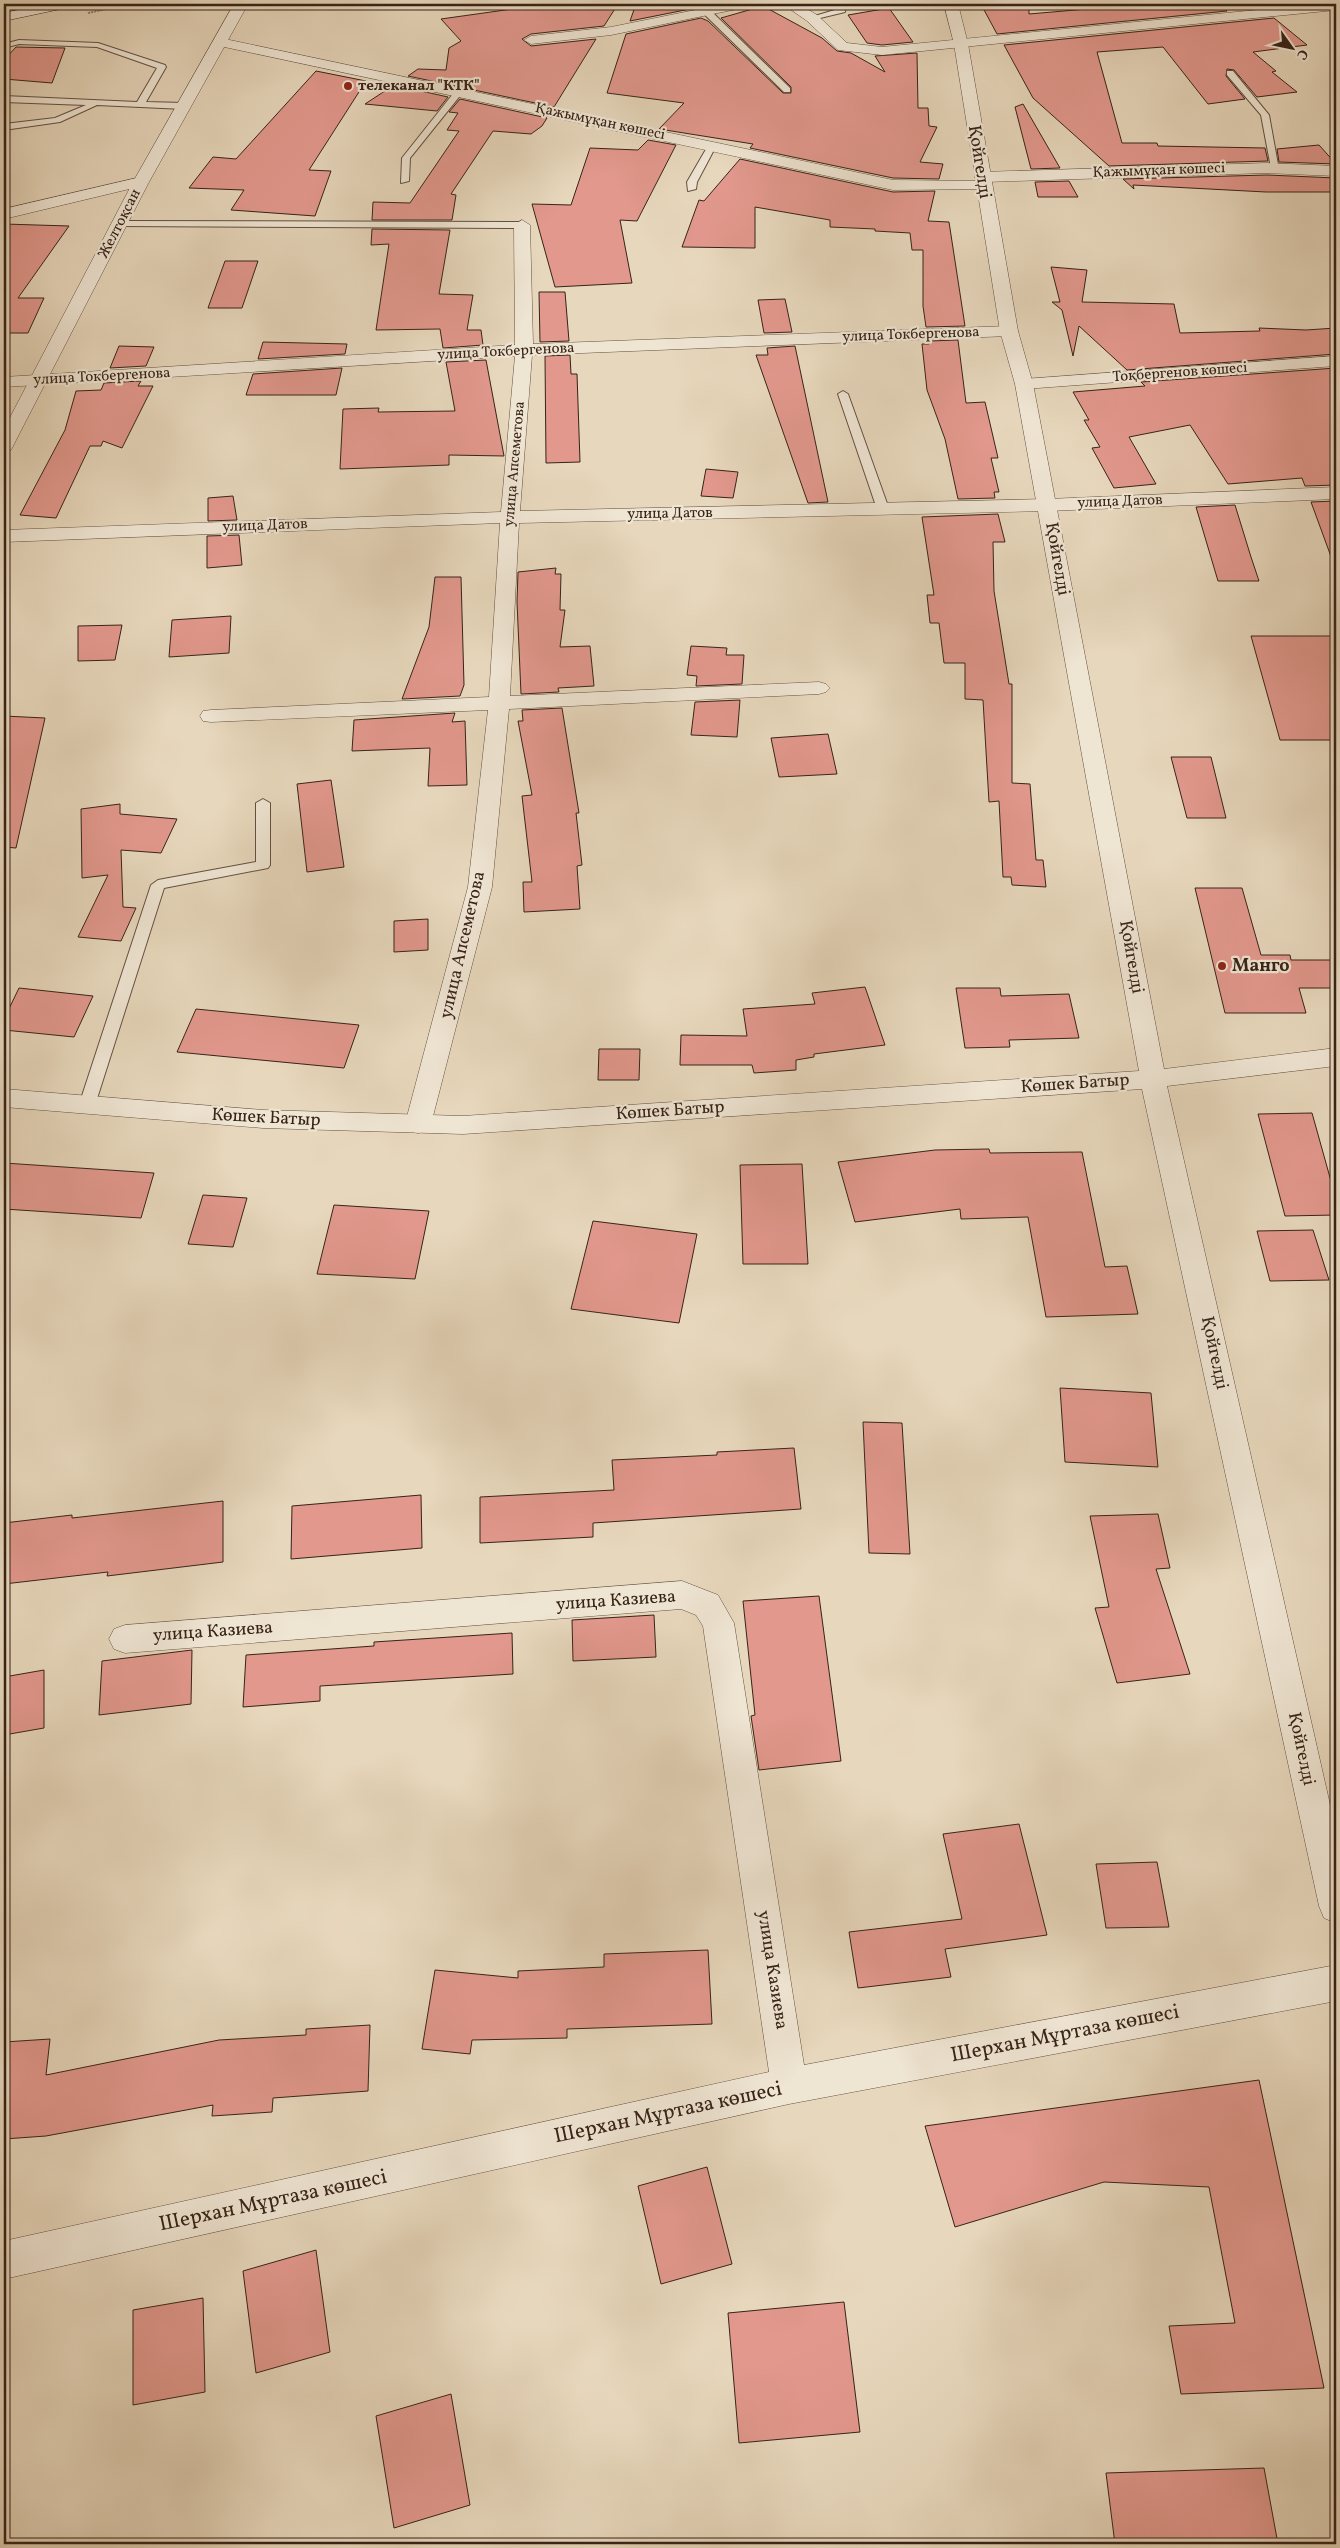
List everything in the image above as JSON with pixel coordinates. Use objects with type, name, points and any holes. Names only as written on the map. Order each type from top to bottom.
[{"type":"street","points":[[4,17],[65,4]]},
{"type":"street","name":"Желтоқсан","points":[[4,446],[141,182],[241,4]]},
{"type":"street","points":[[531,40],[566,39],[742,4]]},
{"type":"street","points":[[790,4],[812,18],[843,47],[882,52],[1336,6]]},
{"type":"street","name":"Қойгелді","points":[[951,4],[961,44],[982,182],[1009,331],[1024,384],[1153,1078],[1336,1906]]},
{"type":"street","points":[[1318,7],[1336,20]]},
{"type":"street","name":"Қажымұқан көшесі","points":[[220,42],[893,185],[1276,168],[1336,171]]},
{"type":"street","points":[[4,214],[141,182]]},
{"type":"street","name":"улица Апсеметова","points":[[418,1124],[480,887],[499,704],[510,517],[524,350],[522,225]]},
{"type":"street","name":"улица Токбергенова","points":[[4,382],[524,350],[1009,331]]},
{"type":"street","name":"Тоқбергенов көшесі","points":[[1024,384],[1336,361]]},
{"type":"street","name":"улица Датов","points":[[4,536],[510,517],[1047,505],[1336,493]]},
{"type":"street","points":[[211,716],[819,688]]},
{"type":"street","name":"Көшек Батыр","points":[[4,1098],[263,1119],[463,1125],[1153,1078],[1336,1057]]},
{"type":"street","name":"улица Казиева","points":[[126,1638],[682,1595],[707,1605],[718,1623],[789,2086]]},
{"type":"street","name":"Шерхан Мұртаза көшесі","points":[[4,2260],[789,2086],[1336,1983]]},
{"type":"lane","points":[[812,18],[835,14],[842,10],[842,4]]},
{"type":"lane","points":[[707,12],[787,90]]},
{"type":"lane","points":[[4,46],[20,42],[98,45],[162,66],[140,104]]},
{"type":"lane","points":[[1230,74],[1265,115],[1276,168]]},
{"type":"lane","points":[[404,181],[406,158],[459,92]]},
{"type":"lane","points":[[4,100],[184,106]]},
{"type":"lane","points":[[4,127],[57,120],[100,102]]},
{"type":"lane","points":[[691,189],[692,182],[712,146]]},
{"type":"lane","points":[[120,224],[522,225]]},
{"type":"lane","points":[[843,394],[883,509]]},
{"type":"lane","points":[[87,1105],[158,885],[263,865],[264,803]]},
{"type":"building","points":[[548,4],[618,4],[604,26],[531,34],[522,39],[531,46],[596,39],[554,107],[408,76],[418,69],[446,70],[449,48],[461,41],[441,19]]},
{"type":"building","points":[[636,4],[684,4],[690,9],[630,21]]},
{"type":"building","points":[[1119,4],[1220,4],[1227,11],[997,34],[983,8],[1029,9],[1029,14],[1122,6]]},
{"type":"building","points":[[763,6],[822,38],[837,51],[851,53],[885,72],[875,56],[917,53],[918,108],[928,108],[929,126],[937,127],[920,162],[943,164],[939,179],[893,178],[750,148],[753,144],[659,129],[684,103],[607,93],[626,34],[701,18],[708,21],[783,93],[791,93],[791,87],[721,18]]},
{"type":"building","points":[[889,8],[913,42],[882,45],[867,43],[848,15]]},
{"type":"building","points":[[1274,18],[1307,45],[1253,52],[1276,71],[1272,72],[1297,92],[1257,97],[1234,70],[1227,69],[1226,76],[1245,99],[1208,104],[1163,47],[1097,52],[1122,143],[1157,143],[1158,146],[1265,148],[1268,161],[1109,166],[1033,98],[1004,45]]},
{"type":"building","points":[[16,47],[65,48],[52,83],[4,79],[4,60]]},
{"type":"building","points":[[316,71],[366,81],[309,170],[331,171],[315,216],[231,210],[244,190],[189,188],[213,157],[236,159]]},
{"type":"building","points":[[394,85],[448,97],[437,111],[365,104]]},
{"type":"building","points":[[460,99],[547,118],[542,126],[531,134],[493,131],[451,194],[456,195],[452,220],[372,220],[373,202],[410,203],[459,131],[447,130],[458,113],[449,112]]},
{"type":"building","points":[[1023,104],[1060,168],[1031,169],[1015,107]]},
{"type":"building","points":[[648,140],[676,145],[637,221],[620,220],[632,283],[555,287],[532,204],[571,205],[590,148],[638,150]]},
{"type":"building","points":[[1319,145],[1336,164],[1279,162],[1277,149]]},
{"type":"building","points":[[740,159],[893,192],[935,191],[928,221],[949,222],[965,326],[926,327],[923,306],[923,250],[912,250],[910,233],[830,227],[830,220],[755,207],[755,248],[682,247],[699,200],[704,201]]},
{"type":"building","points":[[1267,175],[1336,178],[1336,192],[1266,192],[1133,185],[1134,189],[1123,179]]},
{"type":"building","points":[[1069,181],[1078,197],[1038,197],[1035,182]]},
{"type":"building","points":[[4,224],[69,226],[18,298],[44,298],[28,333],[4,333]]},
{"type":"building","points":[[372,229],[450,230],[439,294],[473,295],[467,330],[481,330],[483,345],[443,348],[440,329],[376,330],[389,244],[371,245]]},
{"type":"building","points":[[225,261],[258,261],[242,308],[208,308]]},
{"type":"building","points":[[1051,267],[1087,270],[1082,302],[1174,304],[1180,333],[1260,331],[1259,328],[1306,330],[1336,328],[1336,354],[1127,370],[1079,326],[1073,356],[1062,310],[1052,302],[1060,302]]},
{"type":"building","points":[[539,292],[565,292],[569,341],[540,342]]},
{"type":"building","points":[[785,299],[792,332],[764,333],[758,300]]},
{"type":"building","points":[[958,340],[966,403],[985,402],[998,458],[991,458],[999,492],[994,492],[995,498],[958,499],[945,439],[927,390],[922,344],[929,344],[929,341]]},
{"type":"building","points":[[263,342],[347,344],[345,354],[258,359]]},
{"type":"building","points":[[119,346],[154,347],[146,366],[110,368]]},
{"type":"building","points":[[795,346],[828,502],[808,503],[756,355],[768,355],[767,348]]},
{"type":"building","points":[[570,355],[571,374],[577,374],[580,462],[546,463],[545,356]]},
{"type":"building","points":[[486,360],[504,456],[449,455],[449,465],[340,469],[343,409],[379,408],[378,412],[455,411],[446,362]]},
{"type":"building","points":[[342,368],[336,395],[246,395],[253,374]]},
{"type":"building","points":[[1336,368],[1336,485],[1305,486],[1302,478],[1228,484],[1190,425],[1129,437],[1156,484],[1114,488],[1092,448],[1100,447],[1084,420],[1089,420],[1073,392],[1145,386],[1141,382]]},
{"type":"building","points":[[141,381],[138,386],[153,386],[122,448],[103,441],[101,446],[90,446],[56,518],[20,515],[65,430],[76,391],[101,390],[104,383]]},
{"type":"building","points":[[706,469],[738,472],[733,498],[701,496]]},
{"type":"building","points":[[233,496],[237,520],[208,521],[208,498]]},
{"type":"building","points":[[1336,501],[1336,562],[1333,562],[1311,502]]},
{"type":"building","points":[[1235,505],[1259,581],[1218,581],[1196,507]]},
{"type":"building","points":[[998,514],[1005,542],[993,542],[994,591],[1009,684],[1012,684],[1012,783],[1030,784],[1036,860],[1043,860],[1046,887],[1012,885],[1011,877],[1003,877],[999,801],[989,802],[983,700],[965,699],[965,663],[944,663],[939,623],[930,623],[927,595],[934,595],[922,517]]},
{"type":"building","points":[[239,535],[242,565],[207,568],[207,536]]},
{"type":"building","points":[[556,568],[555,574],[561,574],[560,610],[565,610],[560,647],[590,646],[594,686],[558,688],[559,692],[521,694],[517,602],[518,572]]},
{"type":"building","points":[[435,577],[461,577],[464,685],[460,696],[402,699],[429,627]]},
{"type":"building","points":[[231,616],[229,653],[169,657],[172,620]]},
{"type":"building","points":[[122,625],[115,660],[78,661],[78,626]]},
{"type":"building","points":[[1251,636],[1336,636],[1336,740],[1280,740]]},
{"type":"building","points":[[691,646],[727,648],[726,655],[744,655],[742,684],[696,686],[697,676],[687,675]]},
{"type":"building","points":[[740,700],[737,737],[691,735],[695,702]]},
{"type":"building","points":[[562,708],[579,813],[576,813],[582,865],[577,866],[580,909],[524,912],[523,882],[532,882],[522,796],[532,795],[518,721],[523,721],[522,710]]},
{"type":"building","points":[[455,713],[452,722],[465,721],[467,785],[428,786],[430,748],[352,751],[354,720]]},
{"type":"building","points":[[4,716],[45,718],[16,848],[4,847]]},
{"type":"building","points":[[828,734],[837,774],[779,777],[771,738]]},
{"type":"building","points":[[1171,757],[1211,757],[1226,818],[1187,818]]},
{"type":"building","points":[[331,780],[344,867],[307,872],[297,784]]},
{"type":"building","points":[[120,804],[120,814],[177,819],[161,853],[121,850],[123,907],[136,908],[121,941],[78,937],[108,875],[82,878],[81,809]]},
{"type":"building","points":[[1195,888],[1242,888],[1261,955],[1290,955],[1291,960],[1336,960],[1336,988],[1299,988],[1306,1013],[1225,1013]]},
{"type":"building","points":[[428,919],[428,950],[394,952],[394,921]]},
{"type":"building","points":[[865,987],[885,1045],[814,1054],[814,1057],[796,1060],[796,1070],[754,1073],[752,1065],[680,1065],[681,1035],[747,1036],[743,1009],[815,1004],[812,993]]},
{"type":"building","points":[[19,988],[93,996],[74,1037],[4,1030],[4,1019]]},
{"type":"building","points":[[956,988],[1000,988],[1001,996],[1069,994],[1079,1038],[1009,1040],[1010,1047],[965,1048]]},
{"type":"building","points":[[196,1009],[359,1025],[344,1068],[177,1052]]},
{"type":"building","points":[[599,1049],[640,1049],[639,1080],[598,1080]]},
{"type":"building","points":[[1312,1113],[1336,1199],[1336,1215],[1285,1216],[1258,1114]]},
{"type":"building","points":[[989,1149],[990,1153],[1082,1152],[1105,1267],[1127,1266],[1138,1314],[1046,1317],[1028,1217],[961,1219],[960,1209],[855,1222],[838,1162],[935,1150]]},
{"type":"building","points":[[4,1163],[154,1173],[141,1218],[4,1209]]},
{"type":"building","points":[[802,1164],[808,1264],[743,1264],[740,1165]]},
{"type":"building","points":[[203,1195],[247,1198],[233,1247],[188,1244]]},
{"type":"building","points":[[334,1205],[429,1211],[415,1279],[317,1274]]},
{"type":"building","points":[[593,1221],[697,1234],[679,1323],[571,1309]]},
{"type":"building","points":[[1313,1230],[1329,1280],[1270,1281],[1257,1231]]},
{"type":"building","points":[[1060,1388],[1151,1393],[1158,1467],[1065,1462]]},
{"type":"building","points":[[863,1422],[902,1423],[910,1554],[869,1553]]},
{"type":"building","points":[[794,1448],[801,1509],[593,1523],[593,1537],[480,1543],[480,1497],[614,1490],[612,1460],[717,1455],[717,1452]]},
{"type":"building","points":[[421,1495],[422,1548],[291,1559],[292,1506]]},
{"type":"building","points":[[223,1501],[223,1562],[107,1576],[108,1572],[4,1584],[4,1523],[72,1515],[72,1518]]},
{"type":"building","points":[[1158,1514],[1170,1568],[1156,1569],[1190,1674],[1117,1683],[1095,1608],[1109,1607],[1090,1516]]},
{"type":"building","points":[[819,1596],[841,1761],[759,1770],[751,1716],[755,1715],[743,1601]]},
{"type":"building","points":[[654,1615],[656,1657],[573,1661],[572,1620]]},
{"type":"building","points":[[512,1633],[513,1674],[320,1686],[320,1701],[243,1707],[246,1655],[374,1646],[374,1642]]},
{"type":"building","points":[[192,1650],[191,1704],[99,1715],[102,1661]]},
{"type":"building","points":[[44,1670],[44,1728],[4,1735],[4,1677]]},
{"type":"building","points":[[1019,1824],[1047,1935],[945,1949],[951,1977],[858,1988],[849,1932],[962,1919],[943,1834]]},
{"type":"building","points":[[1157,1862],[1169,1927],[1106,1928],[1096,1864]]},
{"type":"building","points":[[708,1950],[712,2024],[567,2029],[567,2038],[472,2040],[470,2054],[422,2049],[435,1970],[518,1978],[518,1971],[604,1967],[604,1954]]},
{"type":"building","points":[[370,2025],[368,2091],[273,2098],[272,2112],[212,2116],[213,2105],[46,2136],[4,2139],[4,2042],[50,2039],[46,2075],[219,2040],[306,2035],[306,2029]]},
{"type":"building","points":[[1259,2080],[1324,2388],[1181,2394],[1169,2326],[1235,2323],[1209,2187],[1104,2182],[955,2227],[925,2126]]},
{"type":"building","points":[[707,2167],[732,2264],[661,2284],[638,2186]]},
{"type":"building","points":[[316,2250],[330,2352],[256,2373],[243,2271]]},
{"type":"building","points":[[203,2298],[205,2392],[133,2405],[133,2310]]},
{"type":"building","points":[[844,2302],[860,2432],[739,2443],[728,2313]]},
{"type":"building","points":[[451,2394],[470,2505],[394,2528],[376,2416]]},
{"type":"building","points":[[1264,2468],[1278,2544],[1115,2544],[1106,2473]]},
{"type":"place","name":"телеканал \"КТК\"","points":[[348,86]]},
{"type":"place","name":"Манго","points":[[1222,966]]}]
